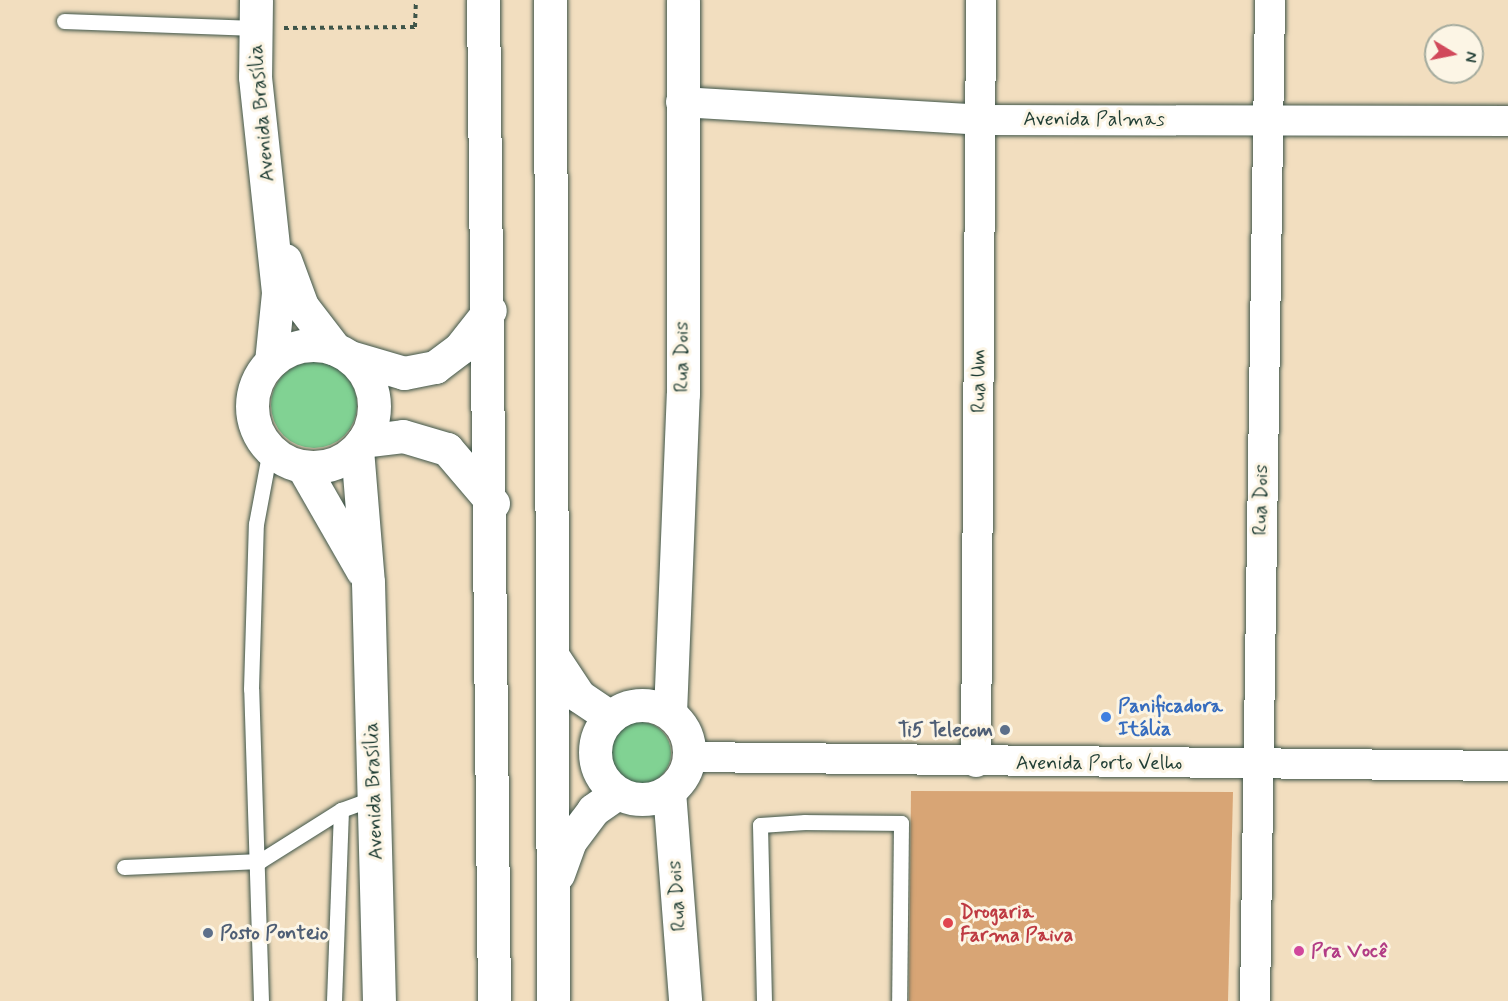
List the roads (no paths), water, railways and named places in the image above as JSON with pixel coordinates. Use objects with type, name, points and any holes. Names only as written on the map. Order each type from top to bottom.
[{"type":"main road","points":[[483,0],[493,503],[494,1001]]},
{"type":"main road","points":[[549,0],[553,1001]]},
{"type":"main road","name":"Rua Dois","points":[[670,714],[683,394],[681,102],[683,0]]},
{"type":"main road","name":"Avenida Brasília","points":[[256,14],[255,77],[278,293],[271,362]]},
{"type":"main road","name":"Avenida Brasília","points":[[272,226],[302,306],[342,353]]},
{"type":"main road","points":[[490,310],[460,348],[435,367],[404,373],[342,353],[301,346],[271,362],[259,377],[253,415],[270,449],[303,466],[332,464],[360,445],[403,436],[447,449],[493,503]]},
{"type":"main road","points":[[342,353],[372,387],[373,415],[360,445]]},
{"type":"main road","name":"Avenida Brasília","points":[[360,445],[368,582],[380,1001]]},
{"type":"main road","name":"Avenida Brasília","points":[[303,466],[368,582]]},
{"type":"main road","points":[[552,655],[579,696],[610,717]]},
{"type":"main road","points":[[650,705],[670,714],[685,732],[689,757],[683,776],[669,791],[643,800],[617,793],[598,771],[595,742],[610,717],[629,706],[650,705]]},
{"type":"main road","name":"Rua Dois","points":[[669,791],[685,1001]]},
{"type":"main road","points":[[553,887],[570,841],[593,810],[617,793]]},
{"type":"street","name":"Rua Um","points":[[976,762],[981,0]]},
{"type":"street","name":"Rua Dois","points":[[1255,1001],[1255,764],[1270,0]]},
{"type":"street","name":"Avenida Palmas","points":[[681,102],[980,120],[1508,121]]},
{"type":"street","name":"Avenida Porto Velho","points":[[689,757],[976,762],[1508,766]]},
{"type":"lane","points":[[64,21],[256,14]]},
{"type":"lane","points":[[261,1001],[260,861],[251,689],[256,524],[270,449]]},
{"type":"lane","points":[[124,867],[260,861],[341,810],[374,798]]},
{"type":"lane","points":[[334,1001],[341,810]]},
{"type":"lane","points":[[764,1001],[760,825],[816,822],[901,823],[899,1001]]},
{"type":"place","name":"Panificadora Itália","points":[[1106,717]]},
{"type":"place","name":"Ti5 Telecom","points":[[1005,730]]},
{"type":"place","name":"Drogaria Farma Paiva","points":[[948,923]]},
{"type":"place","name":"Posto Ponteio","points":[[208,933]]},
{"type":"place","name":"Pra Você","points":[[1299,951]]}]
